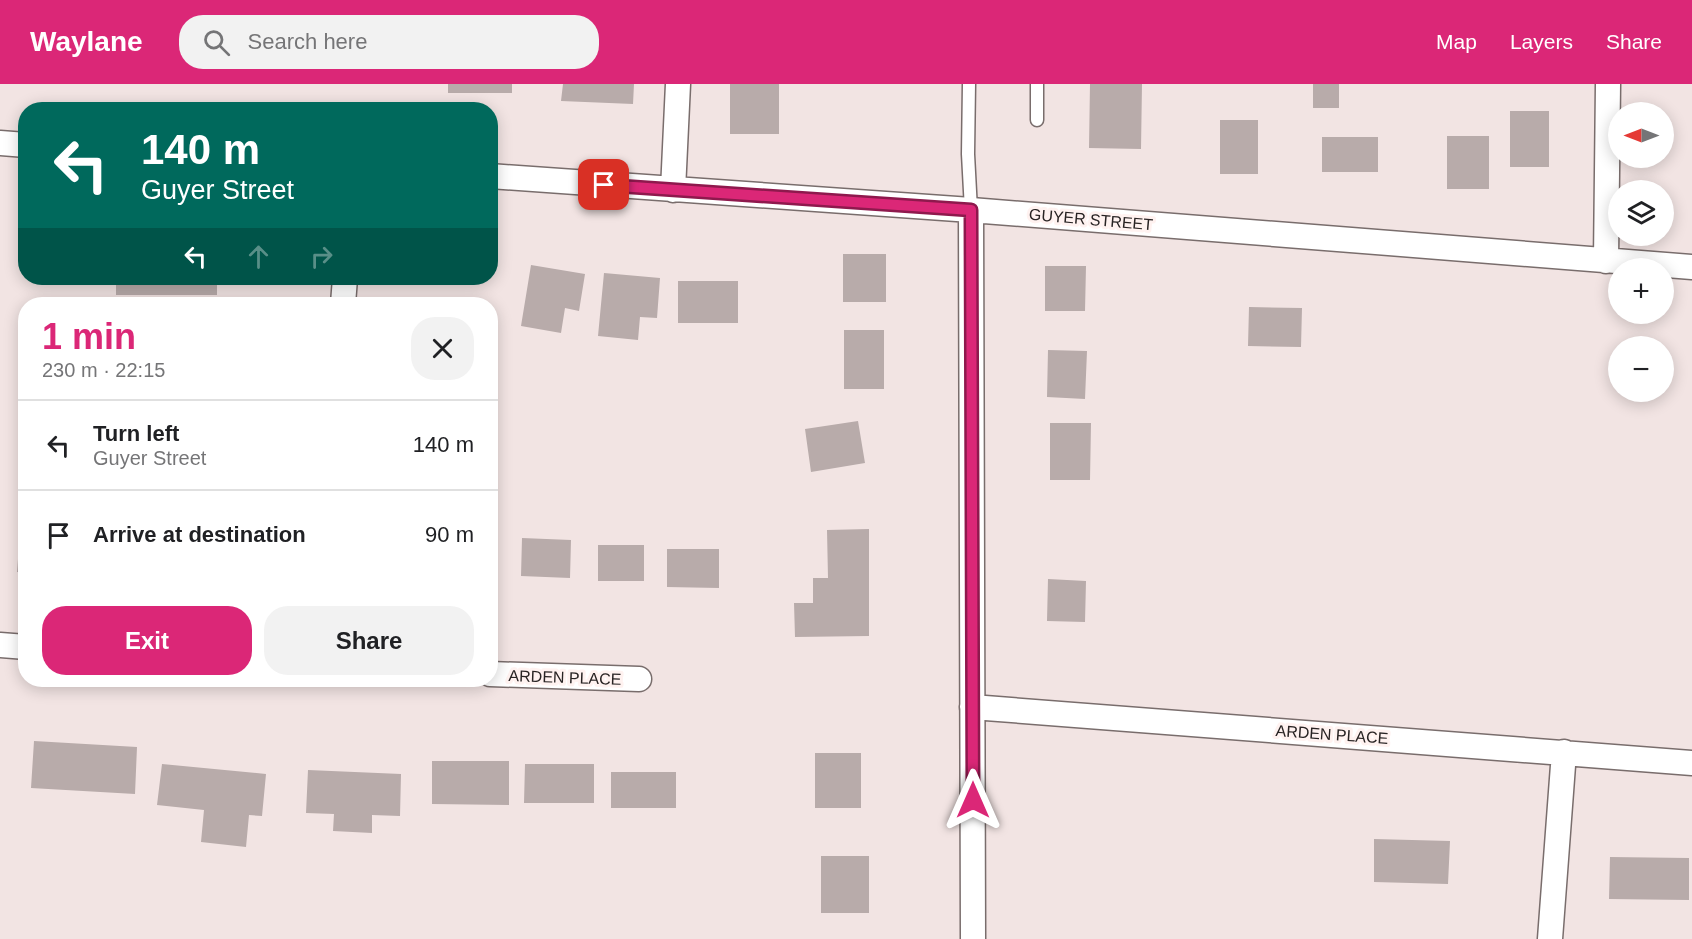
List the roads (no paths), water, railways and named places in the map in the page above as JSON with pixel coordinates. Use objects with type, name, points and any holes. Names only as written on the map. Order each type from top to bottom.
[{"type":"street","points":[[673,190],[678,84]]},
{"type":"street","points":[[1606,261],[1608,84]]},
{"type":"street","points":[[0,143],[18,144]]},
{"type":"street","name":"GUYER STREET","points":[[498,177],[971,210],[1692,267]]},
{"type":"street","points":[[971,210],[973,939]]},
{"type":"street","points":[[0,645],[18,646]]},
{"type":"street","name":"ARDEN PLACE","points":[[498,674],[639,679]]},
{"type":"street","name":"ARDEN PLACE","points":[[972,707],[1692,763]]},
{"type":"street","points":[[1550,939],[1564,752]]},
{"type":"lane","points":[[969,84],[968,154],[971,210]]},
{"type":"lane","points":[[1037,84],[1037,120]]}]
